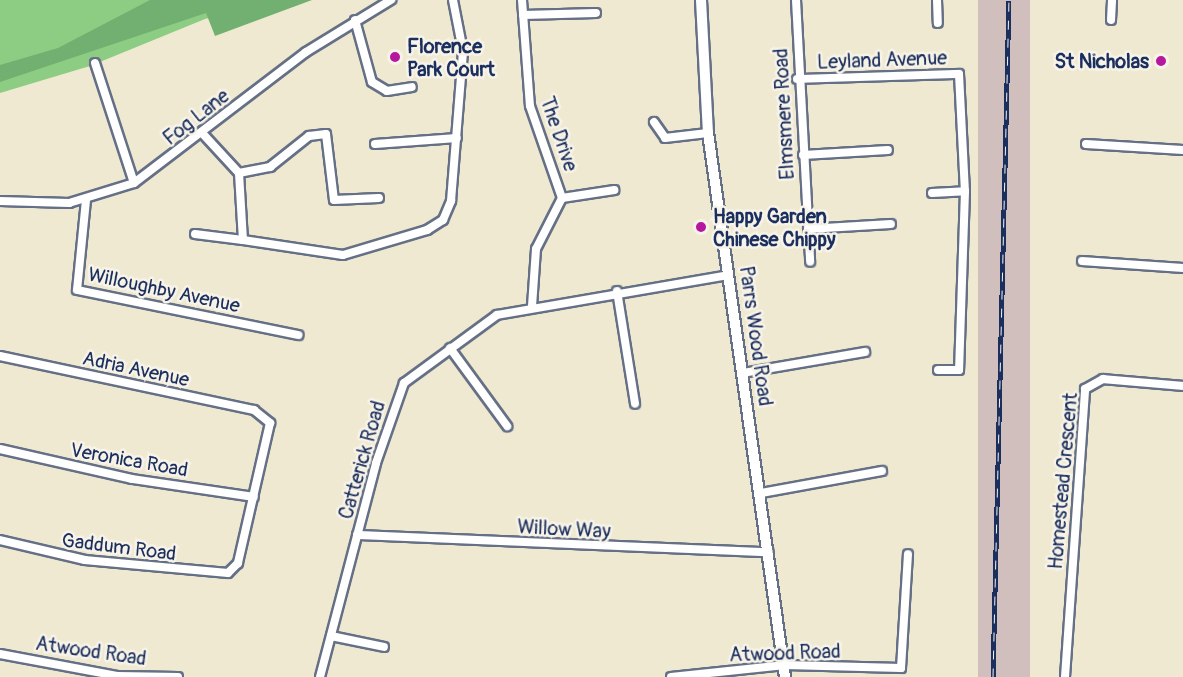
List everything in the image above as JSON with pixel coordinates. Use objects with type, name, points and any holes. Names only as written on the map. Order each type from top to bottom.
[{"type":"street","name":"Fog Lane","points":[[0,201],[53,205],[86,200],[134,183],[355,20],[391,0]]},
{"type":"street","points":[[195,234],[343,255],[427,230],[443,220],[451,201],[463,51],[453,0]]},
{"type":"street","name":"The Drive","points":[[522,0],[531,106],[562,198],[557,216],[536,249],[532,306]]},
{"type":"street","name":"Parrs Wood Road","points":[[701,0],[708,133],[761,493],[785,677]]},
{"type":"street","name":"Elmsmere Road","points":[[796,0],[797,79],[810,262]]},
{"type":"street","points":[[937,0],[938,23]]},
{"type":"street","points":[[1111,20],[1112,0]]},
{"type":"street","points":[[523,15],[596,13]]},
{"type":"street","points":[[355,20],[372,82],[387,91],[412,87]]},
{"type":"street","points":[[95,63],[134,183]]},
{"type":"street","name":"Leyland Avenue","points":[[797,79],[959,74],[965,191],[959,370],[938,370]]},
{"type":"street","points":[[654,122],[665,138],[708,133]]},
{"type":"street","points":[[203,134],[239,173],[243,240]]},
{"type":"street","points":[[239,173],[270,167],[309,136],[326,134],[334,200],[379,198]]},
{"type":"street","points":[[375,144],[456,138]]},
{"type":"street","points":[[1086,144],[1183,150]]},
{"type":"street","points":[[803,154],[888,150]]},
{"type":"street","points":[[562,198],[614,190]]},
{"type":"street","points":[[932,193],[965,191]]},
{"type":"street","name":"Willoughby Avenue","points":[[86,200],[77,290],[298,334]]},
{"type":"street","points":[[808,229],[891,225]]},
{"type":"street","points":[[1082,261],[1183,268]]},
{"type":"street","name":"Catterick Road","points":[[320,677],[357,535],[399,392],[450,348],[489,319],[532,306],[729,275]]},
{"type":"street","points":[[617,291],[635,404]]},
{"type":"street","points":[[450,348],[507,426]]},
{"type":"street","points":[[743,373],[865,352]]},
{"type":"street","name":"Adria Avenue","points":[[0,356],[265,416],[270,431],[254,497]]},
{"type":"street","name":"Homestead Crescent","points":[[1065,677],[1085,389],[1103,380],[1183,386]]},
{"type":"street","name":"Veronica Road","points":[[0,449],[132,479],[254,497]]},
{"type":"street","points":[[761,493],[882,471]]},
{"type":"street","name":"Gaddum Road","points":[[0,540],[85,560],[200,574],[235,569],[254,497]]},
{"type":"street","name":"Willow Way","points":[[357,535],[769,552]]},
{"type":"street","name":"Atwood Road","points":[[671,677],[785,665],[901,668],[908,554]]},
{"type":"street","points":[[331,636],[384,647]]},
{"type":"street","name":"Atwood Road","points":[[0,654],[117,675],[178,677]]},
{"type":"shaded area","points":[[978,0],[1030,0],[1030,677],[978,677]]},
{"type":"green space","points":[[0,0],[281,0],[205,19],[90,66],[0,93]]},
{"type":"green space","points":[[150,0],[312,0],[215,36],[206,13],[0,82],[0,65],[58,48]]},
{"type":"railway","points":[[993,677],[1009,0]]},
{"type":"place","name":"Florence Park Court","points":[[395,57]]},
{"type":"place","name":"St Nicholas","points":[[1161,61]]},
{"type":"place","name":"Happy Garden Chinese Chippy","points":[[701,227]]}]
